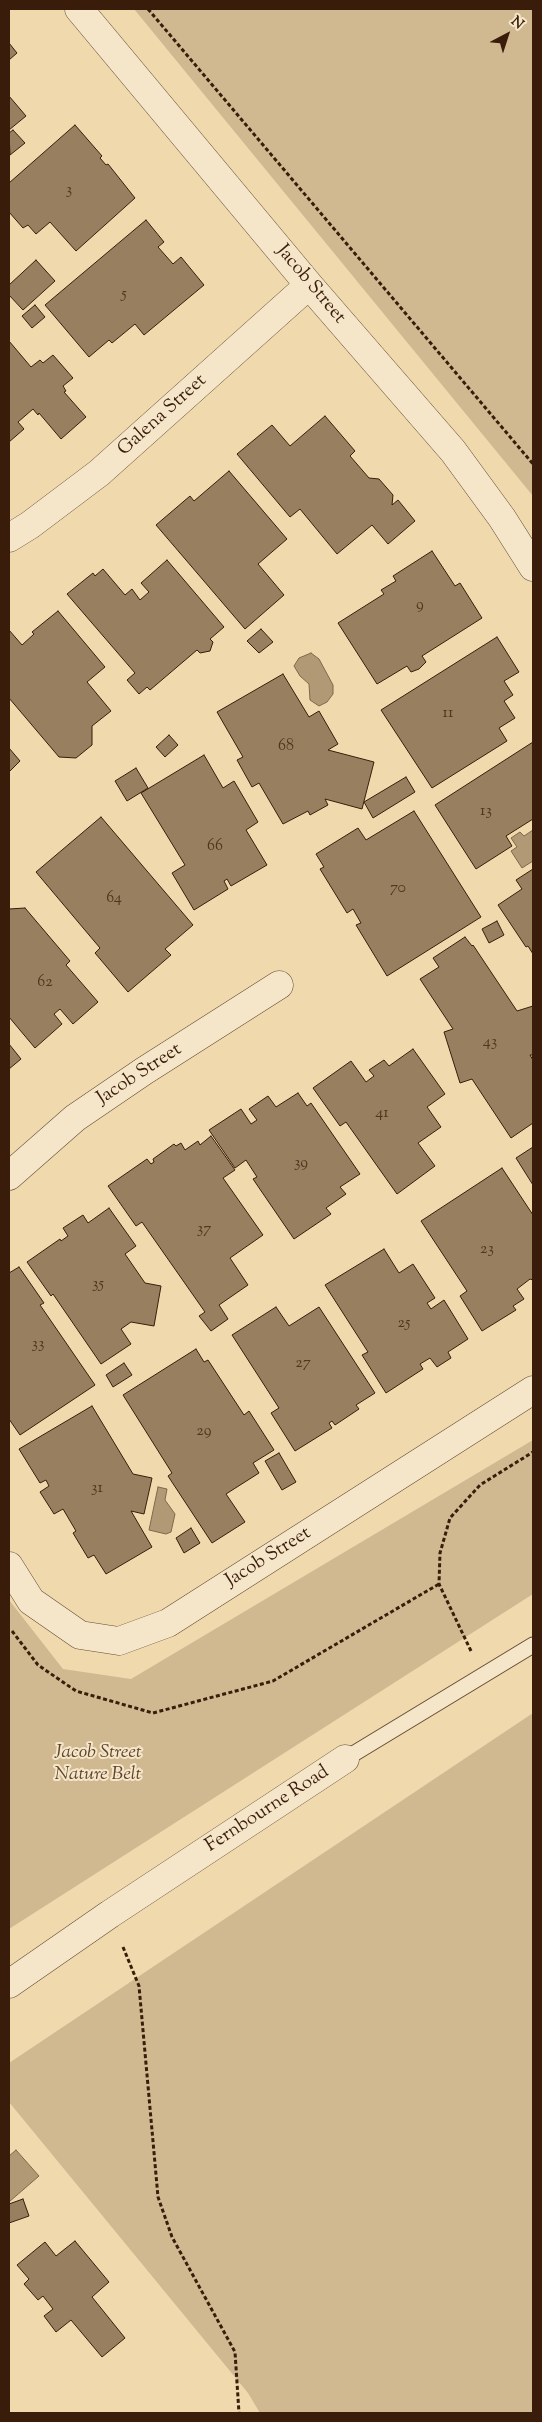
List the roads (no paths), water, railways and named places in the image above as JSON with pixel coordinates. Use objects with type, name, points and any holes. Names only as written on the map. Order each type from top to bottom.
[{"type":"street","name":"Jacob Street","points":[[79,9],[309,284],[453,451],[533,567]]},
{"type":"street","name":"Galena Street","points":[[9,538],[30,525],[99,473],[309,284]]},
{"type":"street","name":"Jacob Street","points":[[9,1176],[75,1118],[144,1071],[280,986]]},
{"type":"street","name":"Jacob Street","points":[[9,1566],[31,1602],[80,1635],[119,1641],[168,1623],[533,1390]]},
{"type":"street","name":"Fernbourne Road","points":[[9,1984],[110,1914],[345,1759]]},
{"type":"lane","name":"Fernbourne Road","points":[[345,1759],[482,1674],[533,1645]]},
{"type":"park label","name":"Jacob Street Nature Belt","points":[[98,1765]]}]
